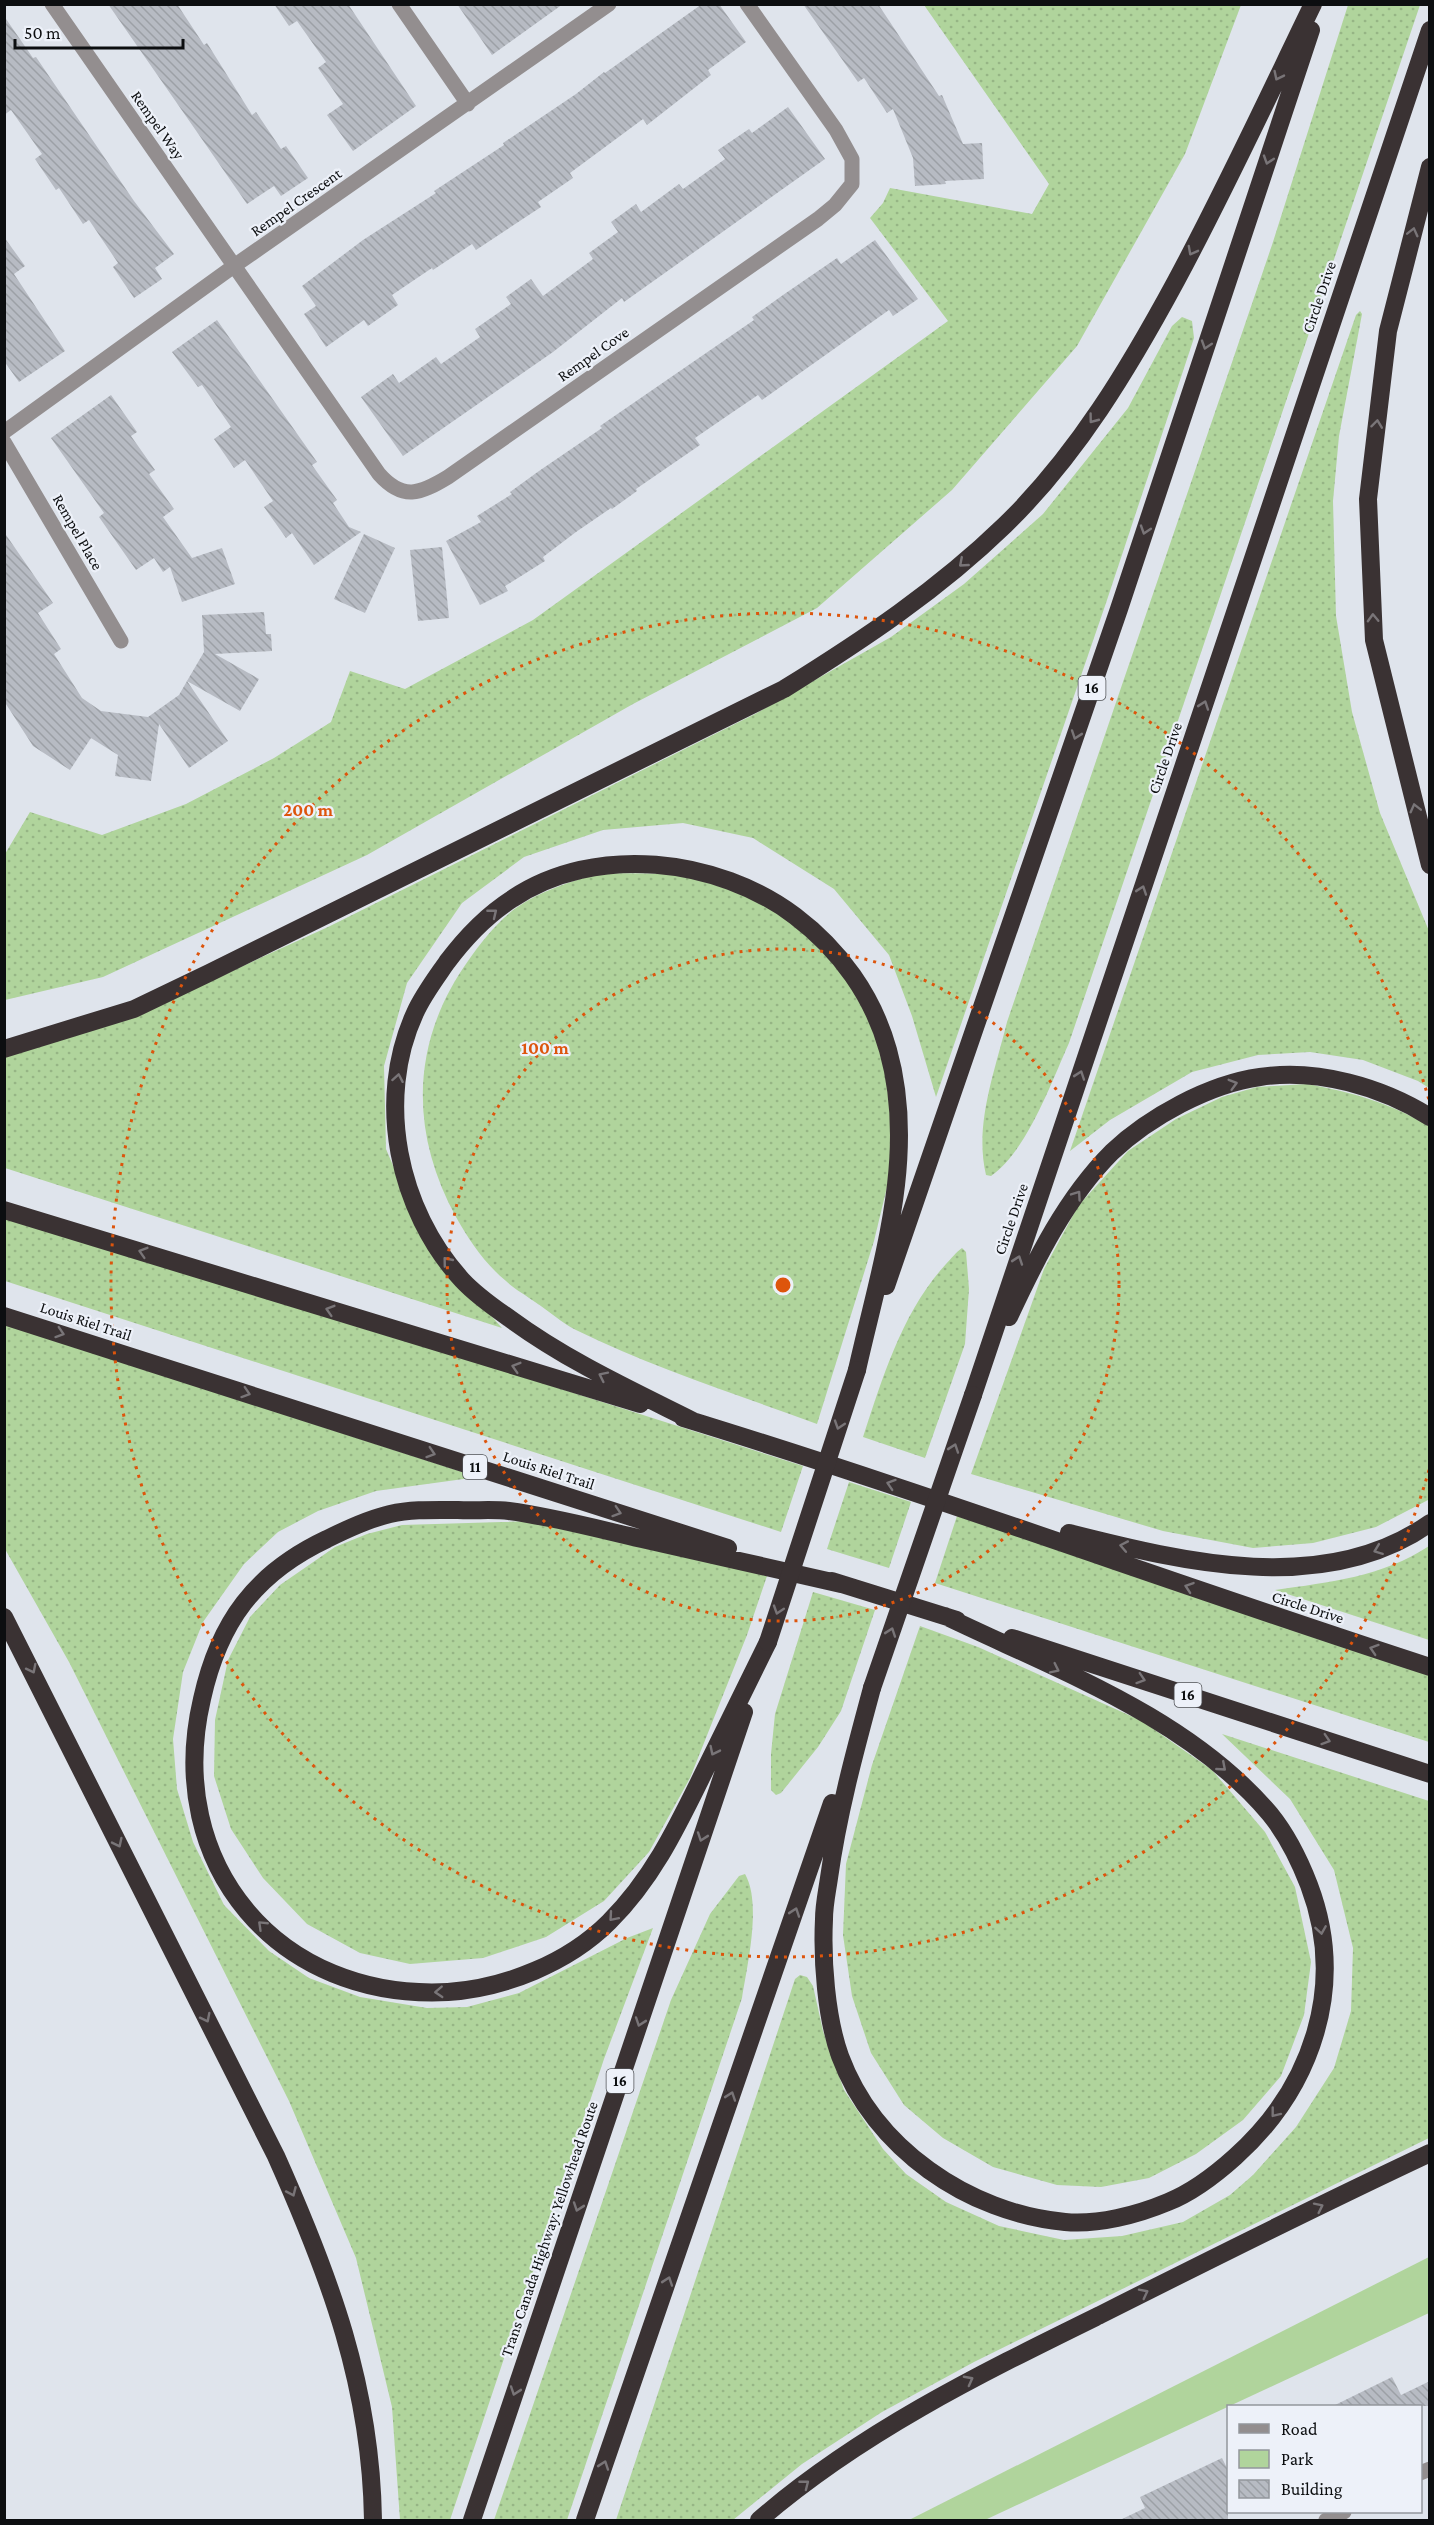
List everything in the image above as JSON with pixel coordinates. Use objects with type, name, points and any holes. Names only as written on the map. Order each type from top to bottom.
[{"type":"highway","points":[[4,1049],[134,1009],[199,978],[784,689],[859,643],[914,605],[1006,524],[1063,458],[1132,362],[1204,229],[1312,4]]},
{"type":"highway","name":"16","points":[[768,1642],[857,1370],[1115,620],[1319,4]]},
{"type":"highway","name":"Circle Drive","points":[[872,1688],[973,1395],[1430,30]]},
{"type":"highway","points":[[1430,167],[1388,331],[1368,499],[1374,640],[1430,865]]},
{"type":"highway","points":[[693,1421],[573,1362],[531,1335],[464,1282],[438,1250],[418,1214],[405,1178],[396,1134],[396,1089],[402,1050],[415,1013],[440,972],[481,923],[513,898],[547,881],[581,871],[621,865],[662,864],[712,874],[742,884],[777,903],[807,925],[836,952],[859,982],[876,1016],[889,1051],[898,1125],[895,1202],[857,1370]]},
{"type":"highway","points":[[973,1395],[1015,1305],[1058,1223],[1084,1185],[1113,1152],[1143,1126],[1175,1107],[1219,1088],[1259,1077],[1296,1075],[1330,1079],[1368,1089],[1408,1104],[1430,1117]]},
{"type":"highway","points":[[4,1210],[693,1421]]},
{"type":"highway","name":"Louis Riel Trail","points":[[4,1316],[945,1616]]},
{"type":"highway","name":"Circle Drive","points":[[693,1421],[967,1508],[1264,1613],[1430,1667]]},
{"type":"highway","points":[[967,1508],[1096,1540],[1203,1563],[1252,1566],[1295,1567],[1333,1562],[1374,1552],[1412,1535],[1430,1522]]},
{"type":"highway","points":[[768,1642],[665,1851],[635,1892],[606,1924],[572,1950],[533,1972],[499,1984],[459,1991],[422,1993],[384,1989],[346,1980],[313,1965],[279,1942],[232,1894],[214,1860],[202,1829],[195,1793],[193,1753],[207,1675],[225,1633],[245,1600],[276,1568],[310,1547],[348,1528],[389,1514],[424,1510],[506,1511],[841,1584]]},
{"type":"highway","points":[[872,1688],[840,1811],[824,1917],[830,2012],[840,2056],[862,2099],[891,2139],[928,2171],[967,2193],[1016,2212],[1066,2222],[1119,2218],[1168,2202],[1209,2180],[1254,2140],[1280,2107],[1306,2064],[1320,2016],[1326,1976],[1322,1927],[1298,1856],[1272,1817],[1248,1790],[1175,1731],[1131,1705],[945,1616]]},
{"type":"highway","name":"16","points":[[945,1616],[1430,1774]]},
{"type":"highway","points":[[4,1617],[276,2156],[309,2230],[345,2330],[357,2374],[366,2428],[373,2520]]},
{"type":"highway","name":"Trans Canada Highway: Yellowhead Route","points":[[472,2520],[768,1642]]},
{"type":"highway","points":[[585,2520],[872,1688]]},
{"type":"highway","points":[[759,2520],[871,2436],[926,2403],[1190,2270],[1430,2153]]},
{"type":"street","name":"Rempel Way","points":[[52,4],[234,266]]},
{"type":"street","points":[[399,4],[468,104]]},
{"type":"street","name":"Rempel Crescent","points":[[4,432],[234,266],[609,4]]},
{"type":"street","name":"Rempel Cove","points":[[234,266],[391,488],[409,494],[430,488],[818,219],[836,205],[852,184],[852,159],[836,130],[747,4]]},
{"type":"street","name":"Rempel Place","points":[[4,442],[121,641]]},
{"type":"street","points":[[1326,2520],[1340,2513]]},
{"type":"green space","points":[[924,5],[1241,5],[1185,154],[1077,346],[952,490],[817,608],[633,704],[367,855],[103,977],[5,1000],[5,854],[30,812],[102,835],[186,804],[274,758],[331,722],[350,671],[405,689],[533,620],[948,321],[870,218],[883,203],[890,188],[1032,214],[1049,184]]},
{"type":"green space","points":[[1348,5],[1420,5],[1069,1043],[1027,1133],[1004,1165],[991,1176],[986,1175],[983,1156],[984,1118],[1007,1022],[1272,245]]},
{"type":"green space","points":[[1360,311],[1362,314],[1339,436],[1333,501],[1336,616],[1352,712],[1380,813],[1429,931],[1429,1088],[1418,1081],[1363,1060],[1310,1052],[1258,1055],[1192,1072],[1110,1120],[1070,1151],[1356,315]]},
{"type":"green space","points":[[1182,317],[1192,321],[1194,338],[1106,603],[936,1097],[912,1016],[889,955],[834,889],[753,838],[683,823],[603,830],[524,857],[462,903],[407,983],[384,1066],[386,1149],[425,1241],[502,1328],[5,1168],[5,1054],[127,1019],[328,927],[755,714],[891,637],[964,584],[1043,514],[1128,408],[1172,326]]},
{"type":"green space","points":[[599,873],[704,874],[778,908],[853,983],[882,1047],[892,1096],[894,1158],[874,1241],[817,1424],[665,1369],[605,1344],[566,1324],[513,1287],[491,1267],[461,1226],[441,1185],[430,1152],[424,1119],[423,1087],[427,1054],[435,1023],[449,991],[478,947],[509,914],[546,891]]},
{"type":"green space","points":[[1307,1084],[1370,1099],[1429,1126],[1430,1499],[1376,1527],[1313,1543],[1253,1548],[1163,1531],[971,1474],[1044,1269],[1078,1206],[1128,1151],[1176,1119],[1222,1097],[1257,1087]]},
{"type":"green space","points":[[5,1212],[803,1466],[781,1532],[5,1281]]},
{"type":"green space","points":[[962,1248],[966,1252],[969,1289],[965,1344],[925,1458],[863,1437],[886,1369],[917,1303],[946,1264]]},
{"type":"green space","points":[[4,1324],[478,1477],[376,1491],[318,1511],[278,1532],[244,1564],[203,1622],[183,1672],[173,1739],[177,1789],[193,1842],[224,1905],[269,1951],[309,1978],[360,1997],[427,2008],[467,2007],[519,1993],[627,1938],[653,1928],[604,2059],[450,2520],[400,2520],[392,2407],[356,2258],[289,2101],[69,1662],[5,1549]]},
{"type":"green space","points":[[849,1482],[911,1502],[889,1568],[827,1549]]},
{"type":"green space","points":[[957,1516],[1429,1672],[1429,1742],[935,1583]]},
{"type":"green space","points":[[537,1521],[767,1576],[747,1635],[690,1778],[649,1852],[604,1901],[546,1937],[483,1958],[410,1964],[360,1953],[307,1924],[263,1878],[231,1829],[214,1776],[215,1720],[228,1660],[250,1617],[280,1585],[335,1547],[367,1534],[402,1525]]},
{"type":"green space","points":[[1429,1546],[1429,1640],[1275,1590],[1355,1577],[1393,1565]]},
{"type":"green space","points":[[813,1592],[875,1610],[841,1711],[818,1747],[781,1793],[776,1795],[771,1790],[771,1754],[775,1714]]},
{"type":"green space","points":[[920,1626],[978,1647],[1142,1721],[1212,1770],[1265,1832],[1295,1887],[1311,1962],[1304,2015],[1281,2076],[1243,2120],[1196,2154],[1149,2178],[1101,2187],[1057,2185],[993,2167],[943,2138],[904,2105],[871,2053],[852,1996],[843,1935],[846,1864],[872,1765]]},
{"type":"green space","points":[[1222,1734],[1429,1801],[1429,2138],[974,2362],[882,2412],[802,2464],[733,2520],[616,2520],[795,1979],[800,1975],[807,1977],[813,1986],[823,2031],[844,2090],[883,2149],[906,2174],[946,2202],[999,2226],[1064,2240],[1122,2236],[1183,2222],[1230,2195],[1253,2175],[1296,2127],[1334,2068],[1351,2011],[1353,1948],[1334,1870],[1290,1799]]},
{"type":"green space","points":[[745,1874],[750,1886],[753,1918],[742,1998],[567,2520],[494,2520],[671,2000],[710,1914],[739,1876]]},
{"type":"green space","points":[[1429,2257],[1429,2313],[1232,2405],[1227,2405],[1227,2407],[985,2520],[909,2520]]},
{"type":"building","points":[[108,4],[177,4],[204,45],[207,43],[252,115],[256,112],[281,149],[286,146],[308,178],[281,196],[274,186],[247,204]]},
{"type":"building","points":[[274,4],[348,4],[416,106],[353,151],[327,115],[343,104],[318,68],[326,62],[297,21],[289,26]]},
{"type":"building","points":[[457,4],[563,4],[492,55]]},
{"type":"building","points":[[702,4],[719,4],[746,42],[708,70],[711,75],[647,125],[643,119],[570,173],[573,178],[538,202],[541,207],[476,250],[472,244],[433,270],[432,268],[392,295],[398,305],[368,326],[364,320],[326,347],[304,314],[316,306],[302,286],[363,240],[436,193],[434,191],[504,145],[503,143]]},
{"type":"building","points":[[803,4],[878,4],[939,96],[942,95],[963,144],[982,143],[984,179],[945,181],[946,184],[915,186],[913,158],[893,109],[887,113],[864,78],[858,82]]},
{"type":"building","points":[[4,16],[33,58],[36,57],[134,201],[174,254],[155,268],[162,279],[134,298],[113,267],[118,263],[89,220],[83,224],[59,188],[56,190],[35,159],[42,154],[11,110],[4,115]]},
{"type":"building","points":[[788,107],[825,159],[624,302],[622,298],[553,352],[403,456],[361,397],[393,374],[399,383],[436,357],[441,364],[480,337],[475,329],[511,304],[506,297],[531,279],[543,296],[593,259],[589,253],[618,232],[611,222],[636,204],[641,212],[679,184],[683,189],[725,159],[718,150],[749,129],[752,133]]},
{"type":"building","points":[[4,237],[25,266],[14,274],[65,351],[19,382],[4,361]]},
{"type":"building","points":[[875,240],[918,299],[893,316],[889,310],[762,400],[758,395],[695,438],[700,445],[543,557],[545,561],[505,586],[508,591],[480,605],[446,541],[481,522],[477,516],[512,494],[510,492],[602,428],[600,426],[754,320],[752,317],[783,295],[837,258],[841,264]]},
{"type":"building","points":[[217,320],[317,462],[312,465],[337,500],[333,503],[349,527],[361,532],[314,565],[292,533],[286,538],[264,507],[273,501],[245,460],[234,468],[214,439],[231,427],[202,385],[198,387],[172,352]]},
{"type":"building","points":[[111,395],[137,432],[131,436],[155,470],[149,474],[174,509],[163,517],[192,558],[222,548],[235,584],[182,602],[170,567],[163,572],[154,558],[136,570],[99,517],[104,513],[51,438]]},
{"type":"building","points":[[4,532],[53,603],[38,613],[61,649],[54,654],[82,698],[101,711],[148,717],[179,695],[187,681],[228,741],[189,768],[159,724],[151,781],[115,776],[118,755],[91,738],[70,770],[33,746],[4,701]]},
{"type":"building","points":[[364,534],[395,548],[365,613],[334,599]]},
{"type":"building","points":[[442,547],[449,618],[418,621],[410,550]]},
{"type":"building","points":[[264,612],[266,634],[271,634],[272,651],[215,654],[259,679],[240,711],[187,681],[204,652],[202,615]]},
{"type":"building","points":[[1392,2377],[1401,2395],[1430,2381],[1430,2406],[1335,2405]]},
{"type":"building","points":[[1222,2458],[1227,2468],[1228,2520],[1120,2520],[1145,2508],[1140,2497]]}]
